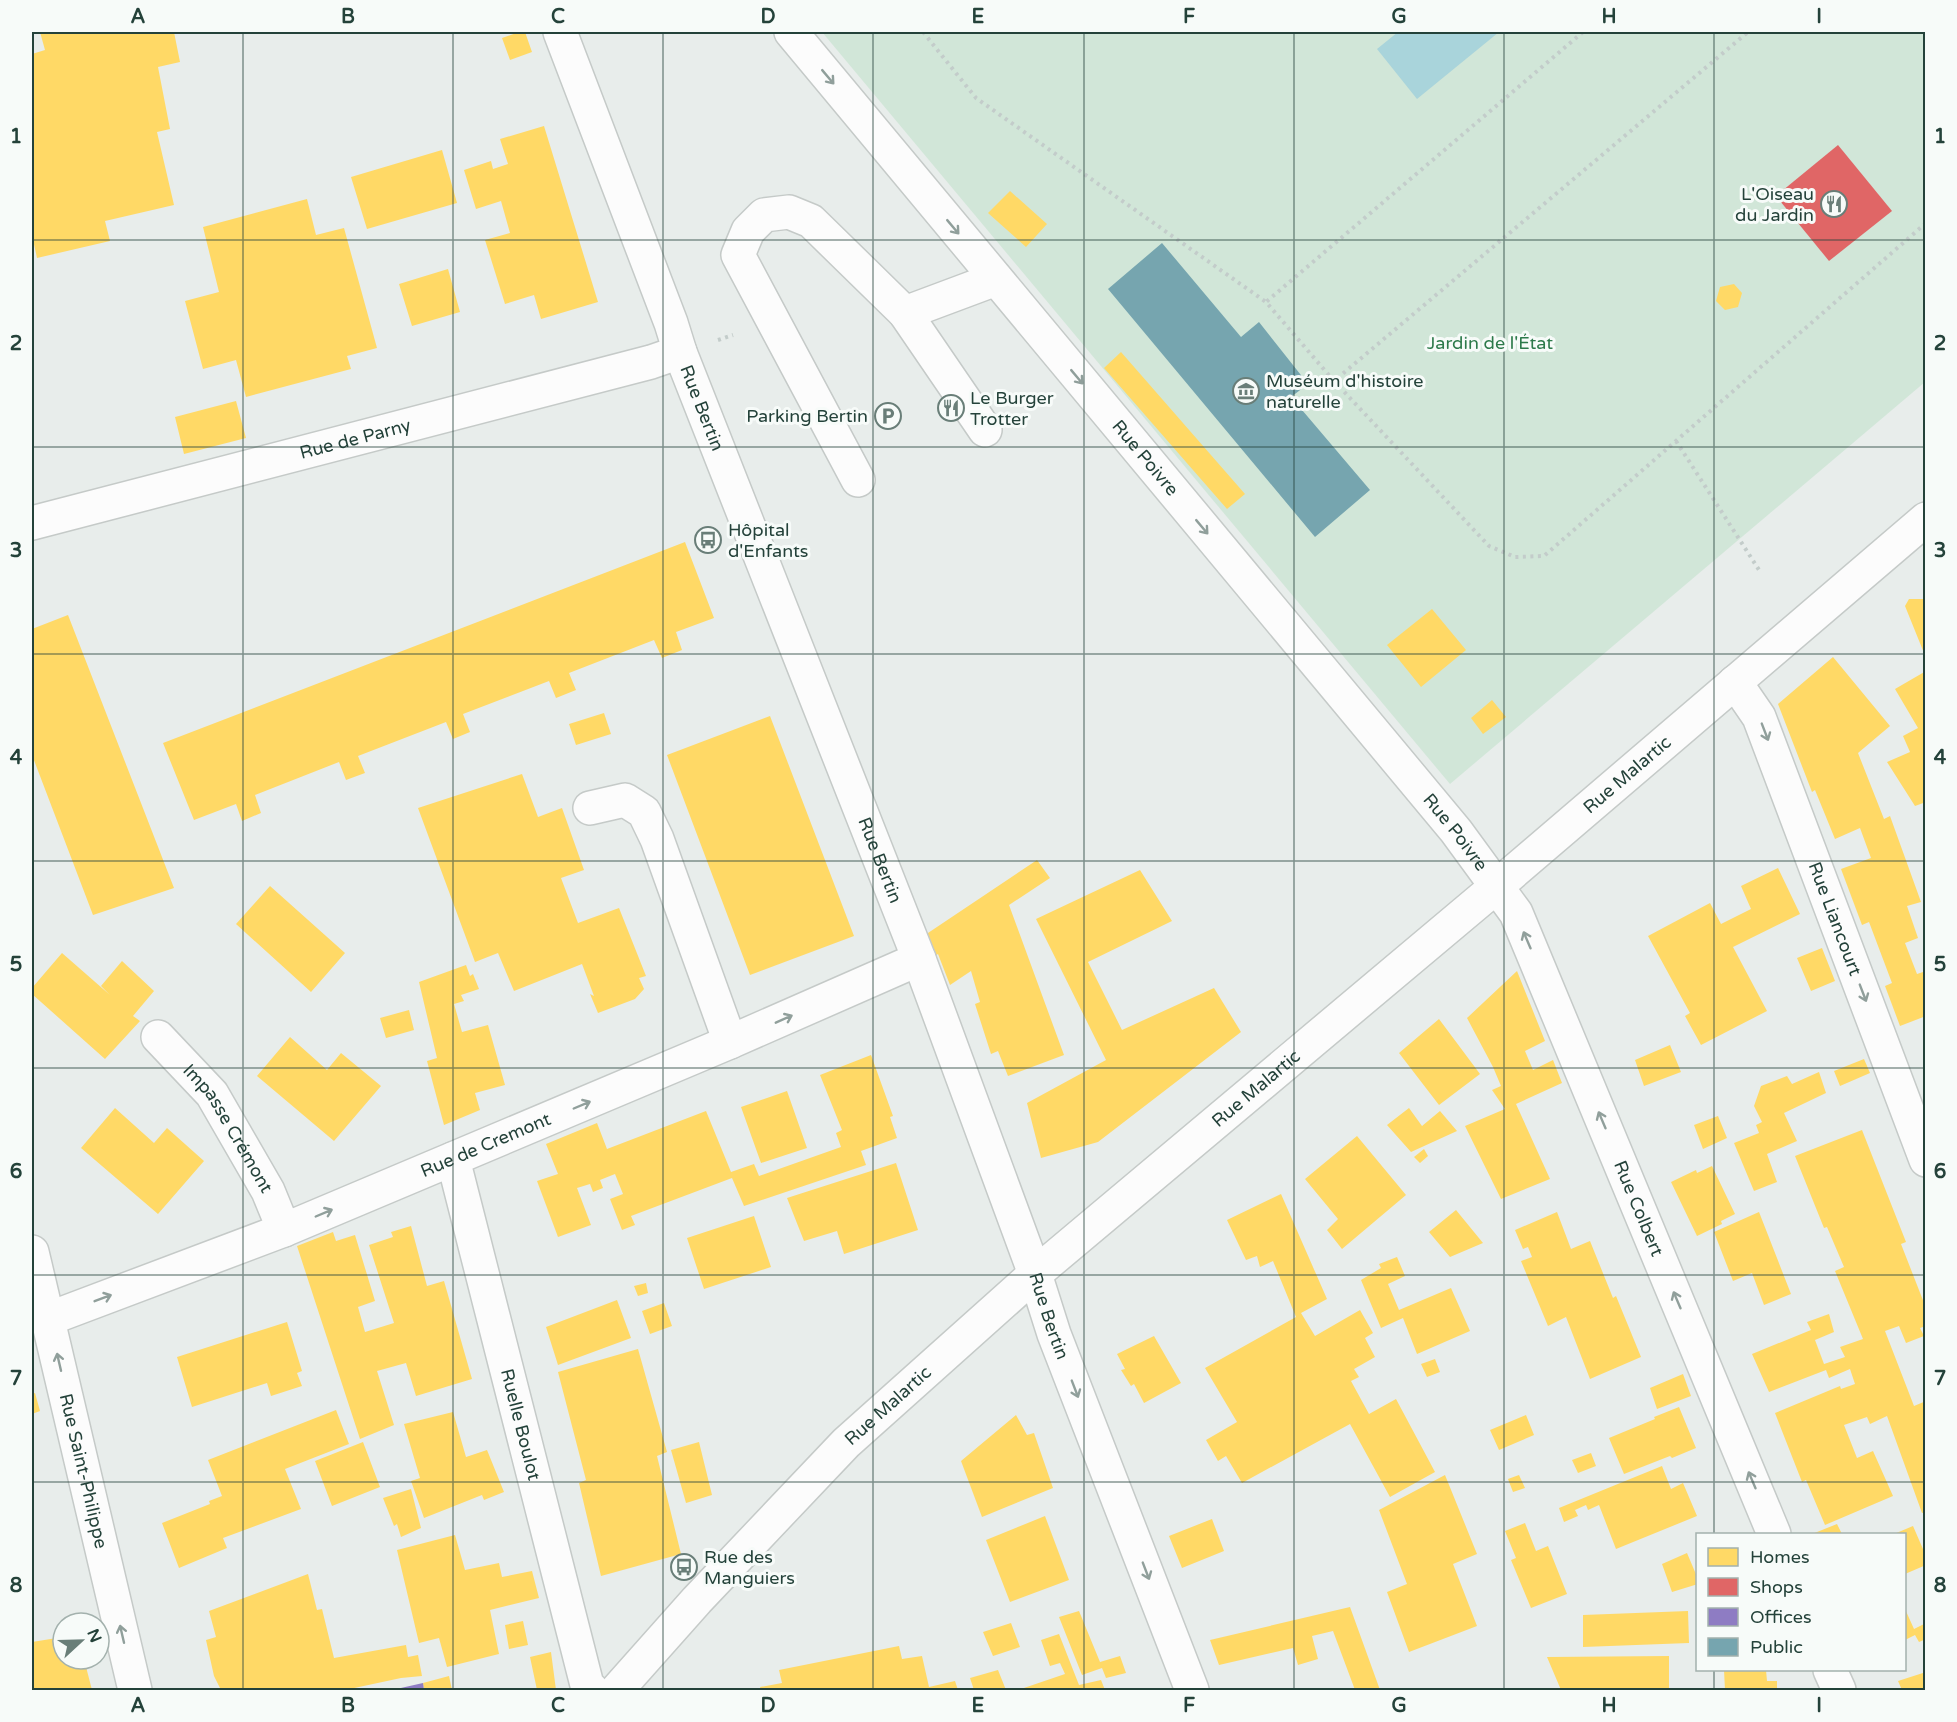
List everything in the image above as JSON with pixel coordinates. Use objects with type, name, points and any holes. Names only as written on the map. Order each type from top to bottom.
[{"type":"street","name":"Rue Bertin","points":[[560,32],[680,352],[919,959],[1035,1274],[1054,1334],[1192,1690]]},
{"type":"street","name":"Rue Poivre","points":[[791,32],[1456,831],[1497,886]]},
{"type":"street","points":[[858,480],[738,255],[748,231],[764,215],[789,212],[811,221],[905,313],[985,430]]},
{"type":"street","points":[[905,313],[996,279]]},
{"type":"street","name":"Rue de Parny","points":[[32,523],[651,362],[680,352]]},
{"type":"street","name":"Rue Malartic","points":[[618,1690],[697,1600],[846,1443],[1035,1274],[1497,886],[1926,519]]},
{"type":"street","name":"Rue Liancourt","points":[[1735,682],[1759,717],[1926,1160]]},
{"type":"street","points":[[591,808],[626,800],[644,812],[657,839],[730,1042]]},
{"type":"street","name":"Rue Colbert","points":[[1497,886],[1516,913],[1774,1533]]},
{"type":"street","name":"Rue de Cremont","points":[[48,1318],[284,1230],[730,1042],[919,959]]},
{"type":"street","name":"Impasse Crémont","points":[[158,1037],[212,1094],[268,1191],[284,1230]]},
{"type":"street","name":"Ruelle Boulot","points":[[453,1159],[587,1685],[592,1690]]},
{"type":"street","name":"Rue Saint-Philippe","points":[[32,1252],[135,1690]]},
{"type":"street","points":[[1830,1671],[1839,1690]]},
{"type":"path","points":[[923,32],[976,98],[1266,302],[1334,381],[1489,546],[1515,557],[1544,556],[1926,224]]},
{"type":"path","points":[[1266,302],[1583,32]]},
{"type":"path","points":[[1334,381],[1748,32]]},
{"type":"path","points":[[680,352],[774,322]]},
{"type":"path","points":[[1676,441],[1761,573]]},
{"type":"green space","name":"Jardin de l'État","points":[[822,32],[1925,32],[1925,382],[1450,784]]},
{"type":"water","points":[[1398,32],[1499,32],[1417,99],[1377,49]]},
{"type":"building: Homes","points":[[40,32],[174,32],[180,62],[158,67],[170,129],[157,132],[174,205],[105,221],[110,241],[37,258],[32,235],[32,54],[45,50]]},
{"type":"building: Homes","points":[[525,32],[532,52],[510,60],[502,38]]},
{"type":"building: Homes","points":[[544,126],[598,302],[541,319],[534,295],[505,304],[485,240],[510,233],[501,201],[476,209],[464,170],[491,161],[493,169],[508,164],[500,139]]},
{"type":"building: Homes","points":[[442,150],[457,203],[367,229],[351,177]]},
{"type":"building: Homes","points":[[1010,191],[1047,224],[1026,247],[988,213]]},
{"type":"building: Homes","points":[[307,199],[316,235],[344,228],[377,348],[347,356],[351,369],[246,397],[236,360],[203,369],[185,301],[219,292],[203,227]]},
{"type":"building: Homes","points":[[448,269],[460,312],[412,326],[399,284]]},
{"type":"building: Homes","points":[[1734,284],[1742,293],[1738,307],[1725,310],[1716,301],[1720,287]]},
{"type":"building: Homes","points":[[1121,352],[1245,494],[1227,509],[1104,368]]},
{"type":"building: Homes","points":[[236,401],[246,438],[184,454],[175,417]]},
{"type":"building: Homes","points":[[685,542],[714,618],[676,632],[682,650],[662,658],[654,640],[569,673],[576,690],[556,698],[549,681],[463,714],[470,732],[453,739],[446,722],[358,756],[365,773],[346,780],[339,762],[255,795],[261,813],[242,821],[236,804],[194,820],[163,743]]},
{"type":"building: Homes","points":[[1909,599],[1926,599],[1926,658],[1905,606]]},
{"type":"building: Homes","points":[[1432,609],[1466,650],[1421,687],[1387,645]]},
{"type":"building: Homes","points":[[68,615],[174,888],[93,915],[32,755],[32,629]]},
{"type":"building: Homes","points":[[1833,657],[1890,726],[1858,753],[1884,819],[1890,816],[1921,902],[1907,906],[1918,938],[1905,943],[1917,974],[1926,971],[1926,1016],[1900,1026],[1885,986],[1892,983],[1869,922],[1862,925],[1841,869],[1871,858],[1860,828],[1835,839],[1815,790],[1812,792],[1778,704]]},
{"type":"building: Homes","points":[[1926,671],[1926,802],[1915,806],[1887,762],[1910,752],[1903,736],[1918,728],[1895,689]]},
{"type":"building: Homes","points":[[1492,700],[1506,717],[1483,734],[1471,718]]},
{"type":"building: Homes","points":[[604,713],[611,734],[576,745],[569,724]]},
{"type":"building: Homes","points":[[770,716],[854,936],[750,975],[667,755]]},
{"type":"building: Homes","points":[[522,774],[538,817],[562,808],[584,870],[561,878],[578,923],[619,908],[646,976],[639,978],[644,989],[635,999],[598,1013],[582,964],[514,991],[498,953],[475,962],[418,808]]},
{"type":"building: Homes","points":[[1037,860],[1050,878],[1009,905],[1064,1055],[1008,1076],[998,1051],[991,1054],[975,1004],[980,1002],[971,971],[950,985],[938,954],[933,957],[925,935]]},
{"type":"building: Homes","points":[[1778,868],[1800,914],[1733,947],[1767,1011],[1701,1045],[1685,1016],[1690,1013],[1648,936],[1710,903],[1721,924],[1751,909],[1741,886]]},
{"type":"building: Homes","points":[[1140,870],[1172,921],[1088,962],[1122,1030],[1214,988],[1241,1032],[1098,1142],[1041,1158],[1027,1103],[1106,1060],[1036,919]]},
{"type":"building: Homes","points":[[270,886],[345,953],[311,992],[236,924]]},
{"type":"building: Homes","points":[[1822,948],[1835,981],[1811,991],[1797,958]]},
{"type":"building: Homes","points":[[62,953],[110,995],[101,986],[122,961],[154,991],[133,1016],[140,1021],[105,1059],[32,994],[32,988]]},
{"type":"building: Homes","points":[[466,965],[470,976],[473,974],[479,989],[461,995],[464,1001],[454,1004],[462,1032],[488,1025],[505,1085],[475,1093],[480,1110],[444,1125],[427,1061],[437,1058],[419,982]]},
{"type":"building: Homes","points":[[1517,971],[1545,1041],[1525,1051],[1533,1070],[1553,1060],[1562,1083],[1516,1104],[1550,1179],[1501,1199],[1465,1126],[1505,1109],[1492,1090],[1501,1086],[1467,1018]]},
{"type":"building: Homes","points":[[409,1010],[414,1030],[386,1038],[380,1018]]},
{"type":"building: Homes","points":[[1439,1019],[1480,1074],[1439,1105],[1399,1053]]},
{"type":"building: Homes","points":[[290,1037],[327,1070],[341,1053],[381,1086],[334,1141],[257,1076]]},
{"type":"building: Homes","points":[[1670,1045],[1681,1072],[1644,1086],[1635,1060]]},
{"type":"building: Homes","points":[[871,1055],[893,1116],[890,1117],[897,1138],[861,1151],[866,1165],[744,1206],[732,1178],[631,1216],[635,1225],[622,1230],[610,1199],[623,1194],[615,1174],[600,1180],[603,1188],[593,1192],[590,1184],[577,1188],[591,1225],[558,1237],[537,1181],[558,1174],[546,1144],[597,1123],[607,1149],[706,1111],[731,1172],[754,1164],[759,1176],[841,1147],[836,1133],[842,1130],[820,1075]]},
{"type":"building: Homes","points":[[1864,1059],[1870,1073],[1840,1086],[1834,1071]]},
{"type":"building: Homes","points":[[1819,1072],[1826,1093],[1784,1113],[1797,1141],[1767,1154],[1777,1182],[1754,1191],[1734,1143],[1759,1133],[1756,1125],[1762,1122],[1754,1106],[1761,1086],[1787,1076],[1792,1084]]},
{"type":"building: Homes","points":[[787,1091],[807,1148],[761,1163],[741,1107]]},
{"type":"building: Homes","points":[[115,1108],[154,1143],[167,1128],[204,1161],[158,1214],[81,1148]]},
{"type":"building: Homes","points":[[1409,1108],[1422,1126],[1440,1111],[1457,1131],[1411,1152],[1387,1125]]},
{"type":"building: Homes","points":[[1718,1116],[1727,1138],[1703,1149],[1694,1125]]},
{"type":"building: Homes","points":[[1862,1130],[1906,1242],[1901,1244],[1926,1308],[1926,1326],[1920,1328],[1924,1336],[1906,1343],[1899,1326],[1885,1331],[1914,1406],[1926,1401],[1926,1512],[1922,1513],[1887,1416],[1870,1424],[1867,1417],[1844,1425],[1857,1458],[1873,1451],[1893,1496],[1825,1525],[1806,1480],[1802,1482],[1775,1413],[1840,1386],[1841,1389],[1855,1384],[1850,1369],[1829,1378],[1826,1370],[1769,1392],[1752,1354],[1811,1330],[1807,1322],[1829,1314],[1834,1332],[1815,1340],[1824,1364],[1845,1357],[1840,1347],[1863,1339],[1835,1271],[1844,1267],[1827,1227],[1824,1228],[1795,1156]]},
{"type":"building: Homes","points":[[1357,1136],[1406,1195],[1342,1249],[1327,1230],[1338,1219],[1305,1179]]},
{"type":"building: Homes","points":[[1424,1149],[1428,1156],[1420,1163],[1414,1157]]},
{"type":"building: Homes","points":[[896,1163],[918,1230],[844,1254],[837,1231],[804,1241],[787,1198]]},
{"type":"building: Homes","points":[[1712,1166],[1735,1214],[1721,1221],[1722,1224],[1697,1236],[1671,1182],[1696,1170],[1697,1173]]},
{"type":"building: Homes","points":[[1281,1194],[1327,1299],[1301,1313],[1315,1336],[1360,1310],[1373,1333],[1365,1338],[1375,1357],[1354,1369],[1359,1377],[1351,1381],[1369,1414],[1396,1399],[1435,1472],[1390,1497],[1350,1424],[1242,1483],[1226,1456],[1218,1461],[1206,1440],[1237,1422],[1205,1368],[1296,1317],[1273,1261],[1260,1267],[1257,1256],[1246,1260],[1227,1220]]},
{"type":"building: Homes","points":[[1456,1210],[1483,1243],[1450,1257],[1429,1232]]},
{"type":"building: Homes","points":[[1557,1212],[1571,1249],[1590,1241],[1613,1298],[1616,1296],[1641,1357],[1590,1379],[1566,1317],[1548,1326],[1521,1261],[1532,1257],[1528,1247],[1523,1249],[1515,1230]]},
{"type":"building: Homes","points":[[1759,1212],[1791,1294],[1764,1305],[1752,1273],[1733,1281],[1714,1232]]},
{"type":"building: Homes","points":[[754,1216],[771,1267],[704,1289],[687,1238]]},
{"type":"building: Homes","points":[[411,1226],[427,1286],[444,1281],[472,1379],[416,1396],[406,1363],[377,1371],[394,1425],[360,1439],[297,1246],[333,1232],[336,1241],[355,1235],[375,1301],[358,1307],[365,1332],[394,1323],[369,1245],[393,1237],[391,1232]]},
{"type":"building: Homes","points":[[1397,1257],[1405,1276],[1388,1284],[1399,1310],[1451,1288],[1470,1331],[1417,1354],[1403,1318],[1381,1328],[1361,1280],[1381,1268],[1379,1264]]},
{"type":"building: Homes","points":[[646,1283],[648,1293],[638,1296],[634,1286]]},
{"type":"building: Homes","points":[[617,1300],[631,1338],[558,1365],[546,1327]]},
{"type":"building: Homes","points":[[664,1303],[672,1326],[650,1334],[642,1311]]},
{"type":"building: Homes","points":[[287,1322],[302,1371],[297,1373],[302,1386],[271,1396],[267,1383],[192,1407],[177,1357]]},
{"type":"building: Homes","points":[[1154,1336],[1181,1383],[1144,1403],[1134,1384],[1131,1386],[1121,1370],[1125,1369],[1117,1354]]},
{"type":"building: Homes","points":[[638,1349],[667,1452],[657,1456],[681,1554],[601,1576],[579,1483],[586,1480],[558,1372]]},
{"type":"building: Homes","points":[[1435,1359],[1440,1372],[1427,1377],[1421,1364]]},
{"type":"building: Homes","points":[[1683,1374],[1691,1396],[1657,1409],[1650,1388]]},
{"type":"building: Homes","points":[[35,1393],[40,1411],[32,1414],[32,1394]]},
{"type":"building: Homes","points":[[1679,1407],[1696,1448],[1624,1474],[1609,1438]]},
{"type":"building: Homes","points":[[336,1410],[349,1444],[285,1469],[301,1509],[223,1538],[227,1548],[179,1568],[162,1523],[210,1504],[209,1501],[222,1496],[208,1460]]},
{"type":"building: Homes","points":[[453,1412],[466,1457],[487,1450],[504,1492],[484,1500],[482,1495],[424,1518],[411,1481],[420,1478],[404,1424]]},
{"type":"building: Homes","points":[[1016,1415],[1027,1435],[1034,1433],[1053,1488],[982,1517],[961,1461]]},
{"type":"building: Homes","points":[[1526,1415],[1534,1435],[1499,1450],[1490,1430]]},
{"type":"building: Homes","points":[[363,1442],[380,1487],[332,1506],[315,1461]]},
{"type":"building: Homes","points":[[699,1442],[712,1495],[686,1503],[671,1450]]},
{"type":"building: Homes","points":[[1591,1453],[1596,1466],[1578,1473],[1572,1460]]},
{"type":"building: Homes","points":[[1662,1466],[1671,1489],[1683,1483],[1697,1516],[1616,1549],[1599,1505],[1588,1510],[1586,1505],[1575,1510],[1578,1516],[1564,1522],[1559,1508]]},
{"type":"building: Homes","points":[[1445,1475],[1477,1554],[1453,1564],[1477,1626],[1409,1652],[1387,1592],[1407,1584],[1379,1510]]},
{"type":"building: Homes","points":[[1519,1475],[1525,1488],[1513,1492],[1508,1479]]},
{"type":"building: Homes","points":[[411,1489],[421,1528],[401,1537],[397,1524],[394,1526],[383,1498]]},
{"type":"building: Homes","points":[[1045,1516],[1069,1580],[1010,1602],[986,1540]]},
{"type":"building: Homes","points":[[1212,1519],[1224,1551],[1182,1568],[1169,1536]]},
{"type":"building: Homes","points":[[1525,1523],[1536,1551],[1548,1546],[1567,1594],[1531,1608],[1511,1560],[1516,1558],[1505,1531]]},
{"type":"building: Homes","points":[[1837,1524],[1842,1533],[1814,1533]]},
{"type":"building: Homes","points":[[1913,1526],[1926,1556],[1926,1565],[1906,1574],[1906,1533],[1896,1533]]},
{"type":"building: Homes","points":[[455,1535],[465,1570],[499,1563],[502,1577],[532,1571],[539,1598],[490,1610],[499,1654],[447,1667],[439,1638],[419,1643],[397,1550]]},
{"type":"building: Homes","points":[[1687,1553],[1696,1574],[1696,1585],[1672,1592],[1662,1564]]},
{"type":"building: Homes","points":[[308,1574],[317,1610],[322,1609],[334,1658],[406,1645],[408,1657],[418,1655],[422,1676],[345,1690],[221,1690],[214,1676],[206,1640],[216,1637],[209,1611]]},
{"type":"building: Homes","points":[[1350,1607],[1380,1690],[1355,1690],[1333,1631],[1312,1636],[1318,1659],[1298,1665],[1293,1648],[1219,1665],[1210,1640]]},
{"type":"building: Homes","points":[[1079,1611],[1100,1662],[1120,1656],[1126,1673],[1106,1678],[1102,1668],[1082,1675],[1059,1617]]},
{"type":"building: Homes","points":[[1688,1611],[1689,1643],[1583,1647],[1583,1615]]},
{"type":"building: Homes","points":[[1906,1611],[1914,1629],[1926,1623],[1926,1639],[1919,1642],[1915,1635],[1906,1640]]},
{"type":"building: Homes","points":[[523,1621],[528,1645],[509,1649],[505,1625]]},
{"type":"building: Homes","points":[[1011,1623],[1020,1647],[993,1656],[983,1632]]},
{"type":"building: Homes","points":[[1059,1634],[1079,1685],[1101,1680],[1105,1690],[1018,1690],[1065,1674],[1060,1663],[1050,1666],[1041,1640]]},
{"type":"building: Homes","points":[[51,1639],[51,1671],[87,1671],[92,1690],[32,1690],[32,1642]]},
{"type":"building: Homes","points":[[899,1646],[902,1659],[922,1656],[929,1687],[955,1681],[958,1690],[761,1690],[760,1687],[782,1683],[779,1670]]},
{"type":"building: Homes","points":[[551,1652],[556,1690],[537,1690],[530,1657]]},
{"type":"building: Homes","points":[[1669,1656],[1669,1690],[1561,1690],[1547,1657]]},
{"type":"building: Homes","points":[[998,1670],[1006,1690],[974,1690],[970,1678]]},
{"type":"building: Homes","points":[[1724,1671],[1766,1671],[1767,1681],[1777,1681],[1777,1690],[1725,1690]]},
{"type":"building: Homes","points":[[1926,1672],[1926,1690],[1902,1690],[1898,1681]]},
{"type":"building: Homes","points":[[449,1676],[452,1690],[424,1690],[423,1683]]},
{"type":"building: Shops","name":"L'Oiseau du Jardin","points":[[1838,145],[1892,211],[1829,261],[1776,196]]},
{"type":"building: Offices","points":[[423,1683],[424,1690],[392,1690]]},
{"type":"building: Public","name":"Muséum d'histoire naturelle","points":[[1162,243],[1241,337],[1259,322],[1308,384],[1291,397],[1370,490],[1315,537],[1108,289]]},
{"type":"place","name":"L'Oiseau du Jardin","points":[[1834,204]]},
{"type":"place","name":"Muséum d'histoire naturelle","points":[[1246,391]]},
{"type":"place","name":"Le Burger Trotter","points":[[951,408]]},
{"type":"place","name":"Parking Bertin","points":[[888,416]]},
{"type":"place","name":"Hôpital d'Enfants","points":[[708,540]]},
{"type":"place","name":"Rue des Manguiers","points":[[684,1567]]}]
